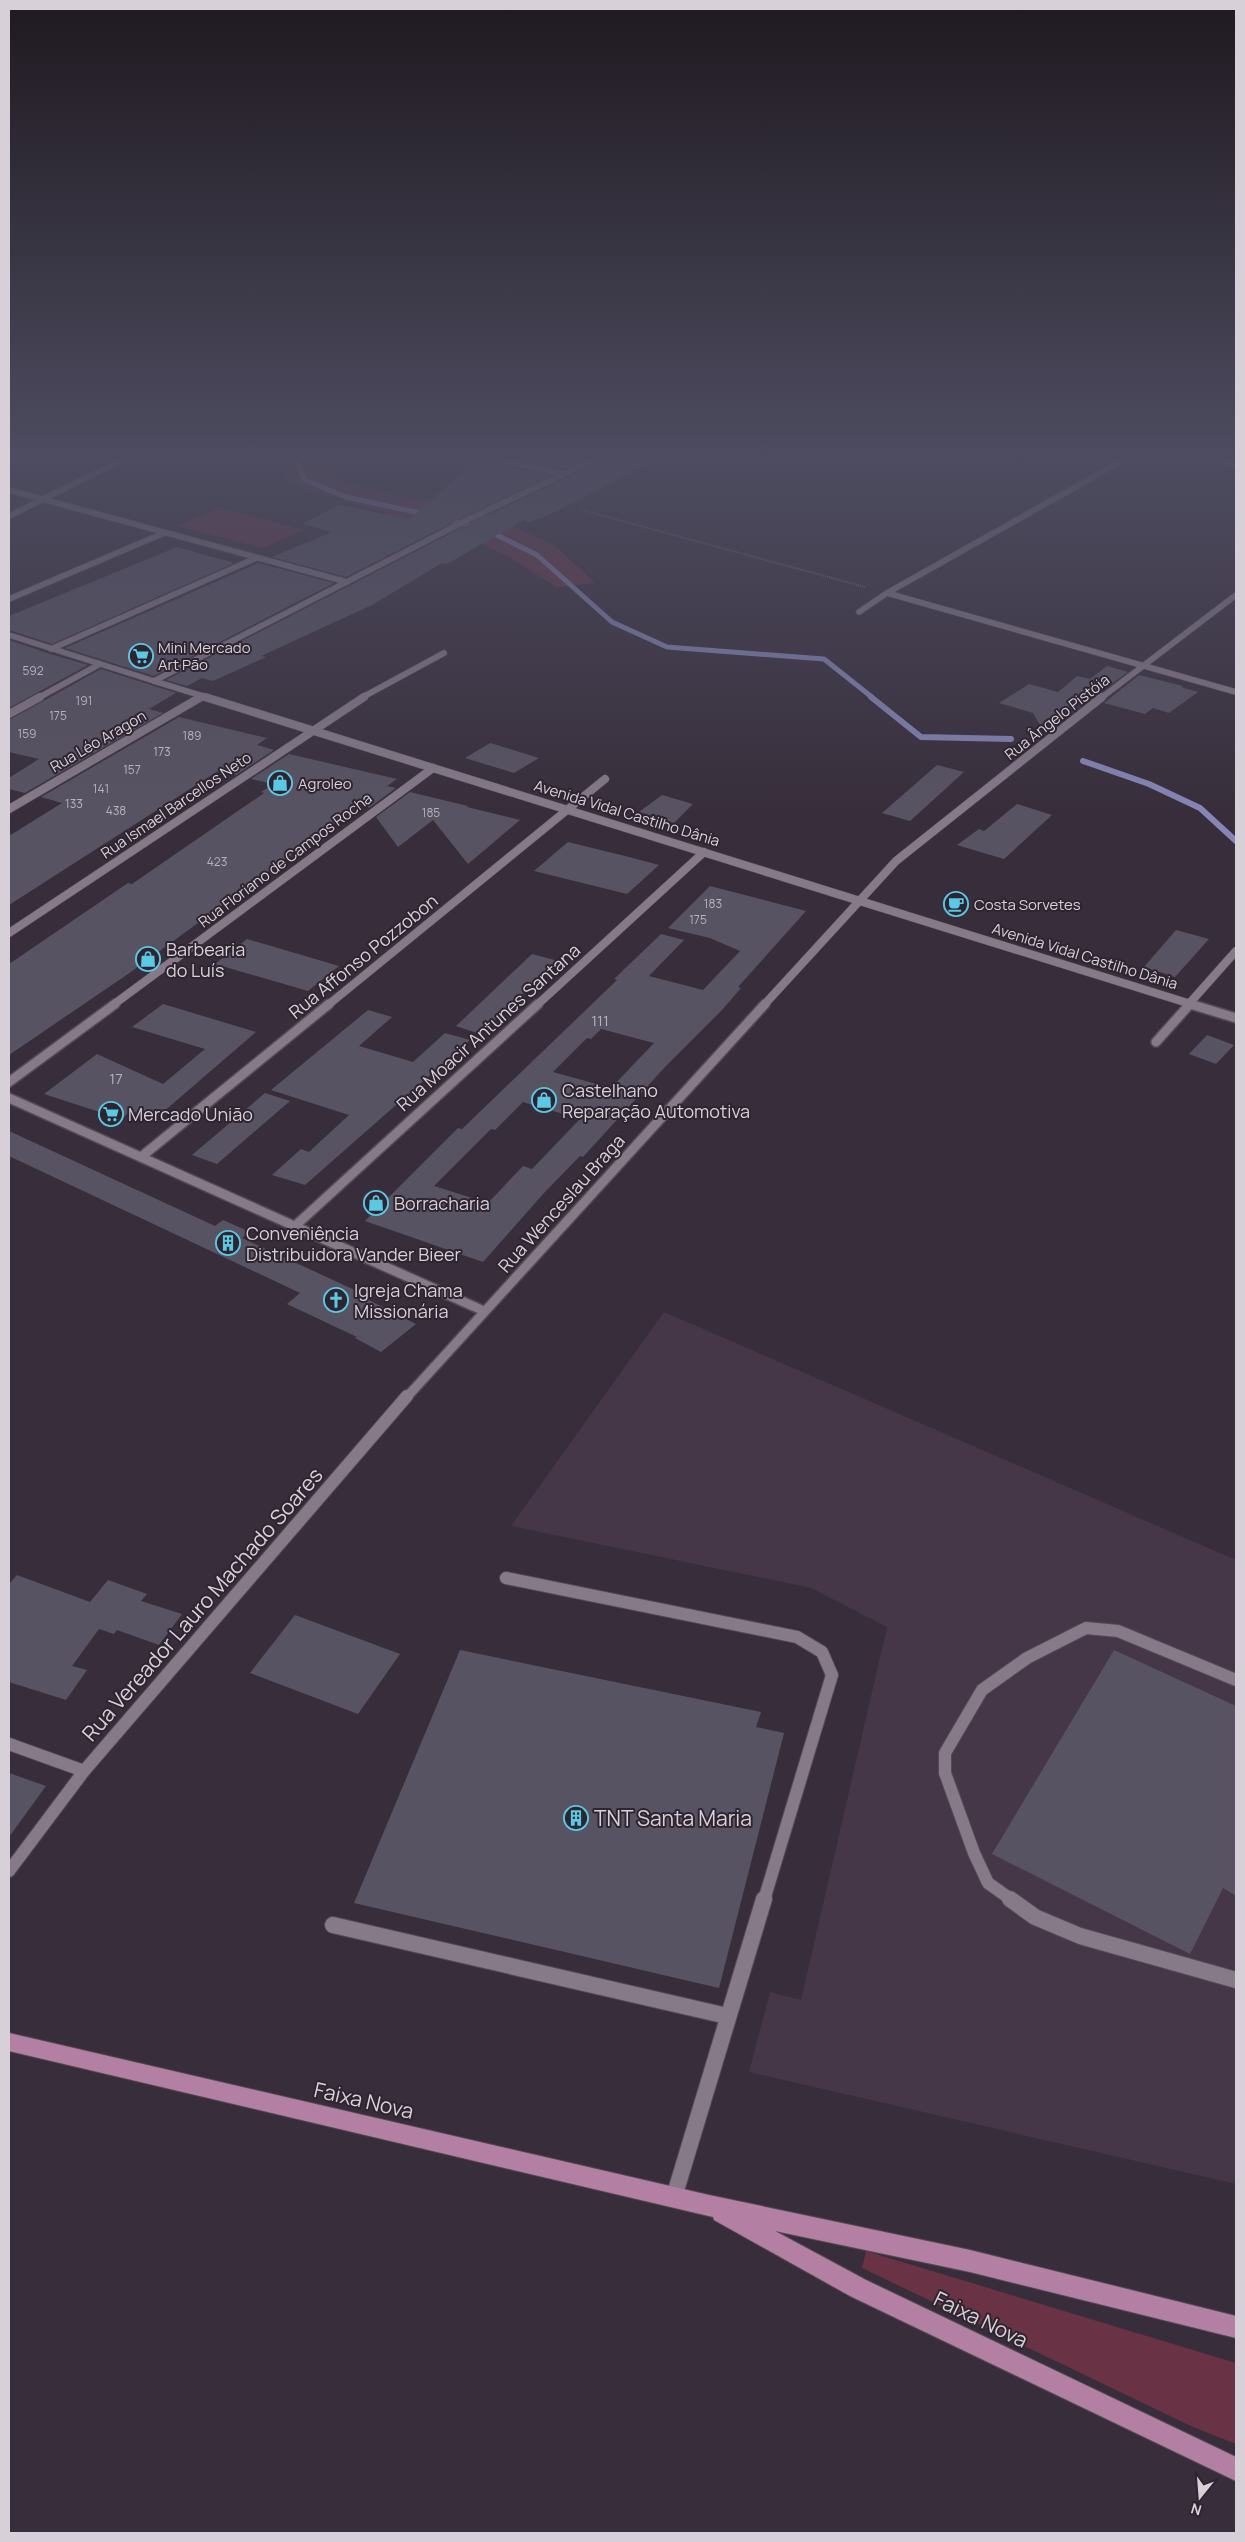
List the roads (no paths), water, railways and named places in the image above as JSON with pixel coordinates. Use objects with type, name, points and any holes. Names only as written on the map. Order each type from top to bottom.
[{"type":"highway","name":"Faixa Nova","points":[[9,2042],[709,2206],[970,2261],[1236,2327]]},
{"type":"highway","name":"Faixa Nova","points":[[709,2206],[858,2288],[1236,2469]]},
{"type":"street","points":[[9,599],[62,577]]},
{"type":"street","points":[[51,649],[214,577]]},
{"type":"street","points":[[327,577],[347,582]]},
{"type":"street","points":[[154,681],[357,577]]},
{"type":"street","points":[[859,612],[916,577]]},
{"type":"street","points":[[887,593],[1236,692]]},
{"type":"street","name":"Rua Ângelo Pistóia","points":[[896,861],[1141,666],[1236,594]]},
{"type":"street","name":"Avenida Vidal Castilho Dânia","points":[[9,636],[1236,1018]]},
{"type":"street","name":"Rua Ismael Barcellos Neto","points":[[9,933],[358,700],[444,653]]},
{"type":"street","points":[[9,714],[100,664]]},
{"type":"street","name":"Rua Léo Aragon","points":[[9,809],[202,696]]},
{"type":"street","name":"Rua Floriano de Campos Rocha","points":[[9,1082],[433,768]]},
{"type":"street","name":"Rua Affonso Pozzobon","points":[[142,1157],[605,779]]},
{"type":"street","name":"Rua Moacir Antunes Santana","points":[[295,1226],[704,852]]},
{"type":"street","name":"Rua Wenceslau Braga","points":[[432,1368],[896,861]]},
{"type":"street","points":[[1156,1042],[1236,951]]},
{"type":"street","points":[[9,1098],[484,1311]]},
{"type":"street","name":"Rua Vereador Lauro Machado Soares","points":[[9,1871],[84,1771],[432,1368]]},
{"type":"street","points":[[506,1578],[797,1637],[822,1652],[832,1675],[727,2016],[674,2197]]},
{"type":"street","points":[[1236,1680],[1168,1650],[1118,1631],[1086,1628],[1027,1658],[982,1690],[945,1753],[945,1773],[974,1853],[988,1883],[1035,1917],[1080,1936],[1236,1980]]},
{"type":"street","points":[[9,1744],[84,1771]]},
{"type":"street","points":[[333,1925],[727,2016]]},
{"type":"waterway","points":[[561,577],[612,622],[667,647],[824,659],[873,698]]},
{"type":"waterway","points":[[871,697],[921,737],[1011,739]]},
{"type":"waterway","points":[[1083,761],[1149,784],[1200,808],[1236,841]]},
{"type":"place","name":"Mini Mercado Art Pão","points":[[141,656]]},
{"type":"place","name":"Agroleo","points":[[280,783]]},
{"type":"place","name":"Costa Sorvetes","points":[[956,904]]},
{"type":"place","name":"Barbearia do Luís","points":[[148,959]]},
{"type":"place","name":"Castelhano Reparação Automotiva","points":[[544,1100]]},
{"type":"place","name":"Mercado União","points":[[111,1114]]},
{"type":"place","name":"Borracharia","points":[[376,1203]]},
{"type":"place","name":"Conveniência Distribuidora Vander Bieer","points":[[228,1243]]},
{"type":"place","name":"Igreja Chama Missionária","points":[[336,1300]]},
{"type":"place","name":"TNT Santa Maria","points":[[576,1818]]}]
